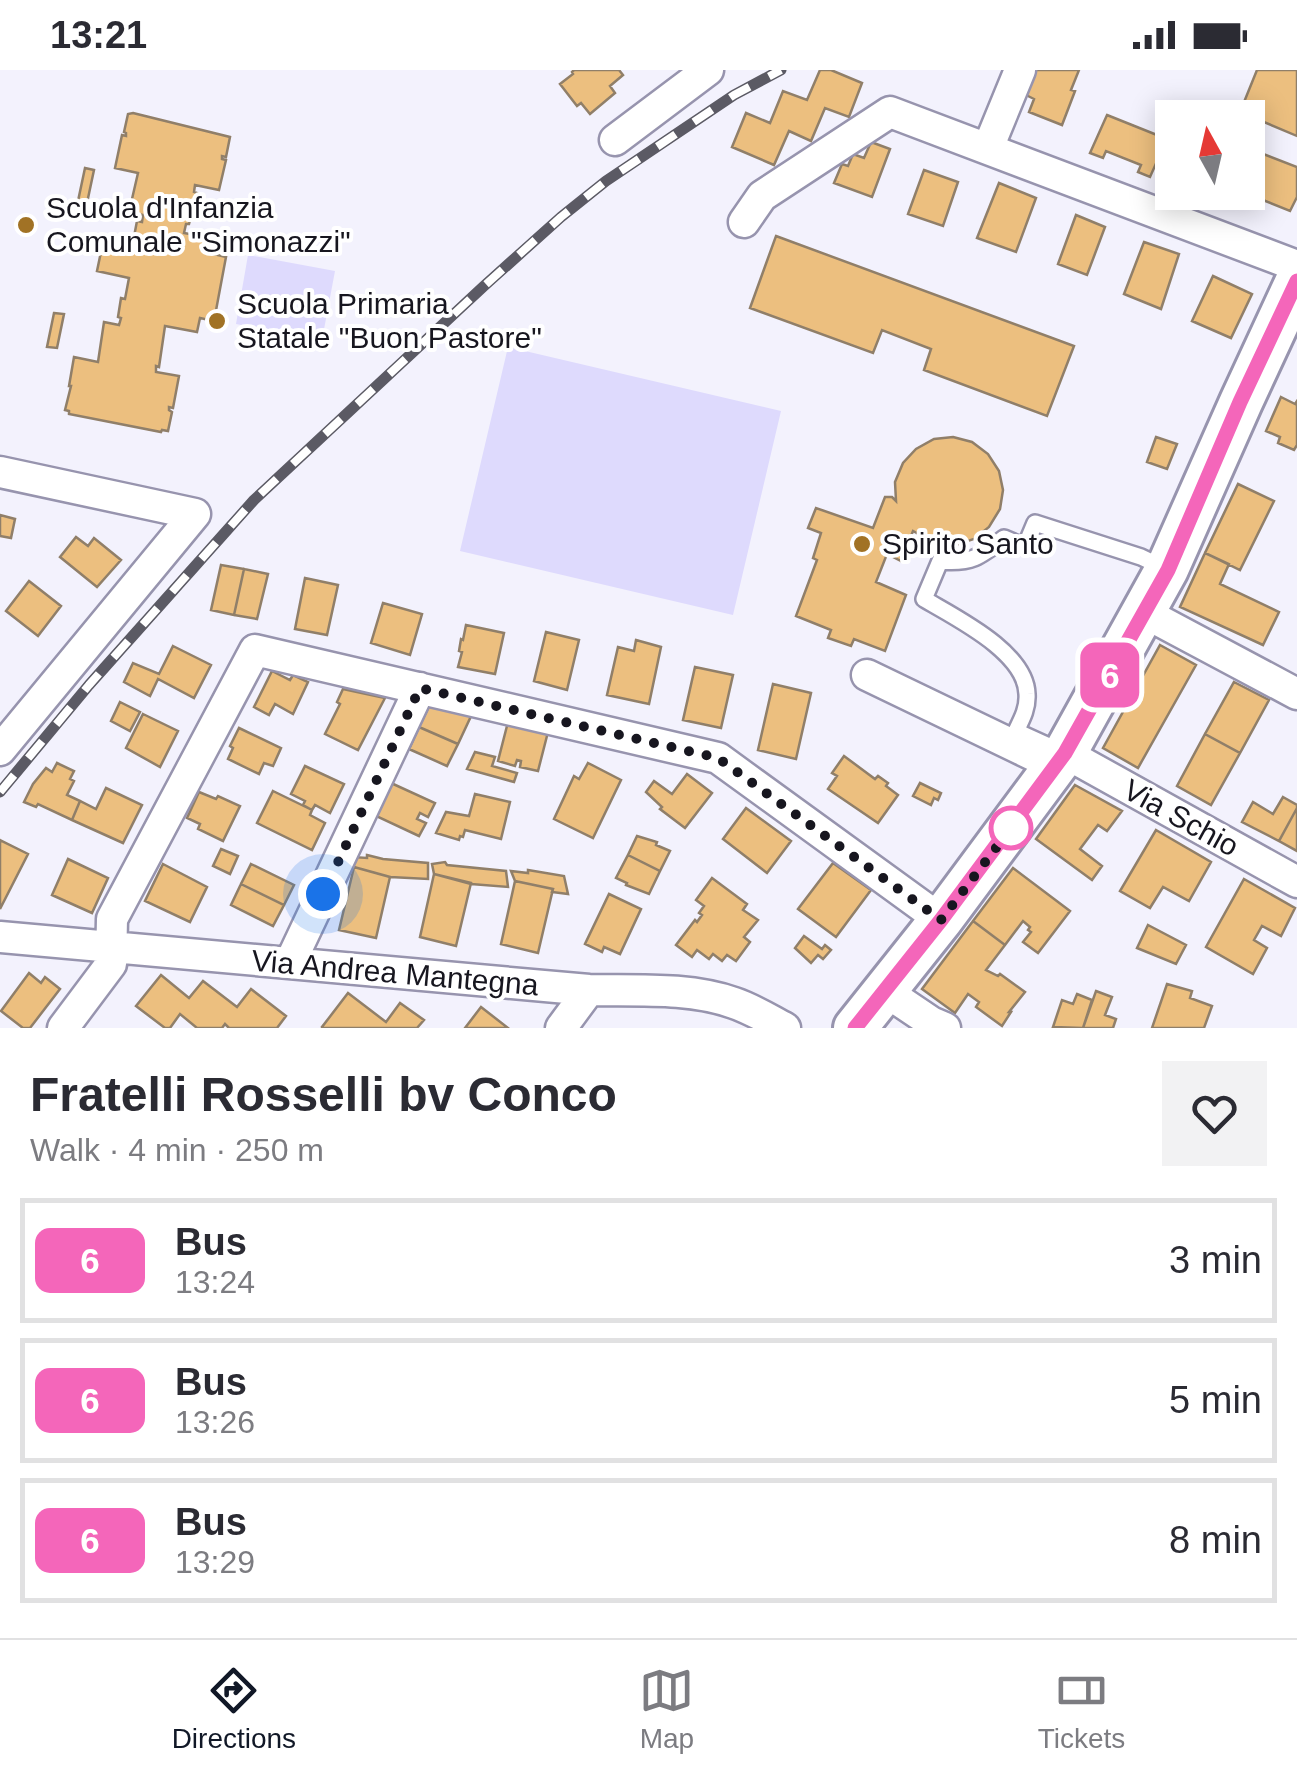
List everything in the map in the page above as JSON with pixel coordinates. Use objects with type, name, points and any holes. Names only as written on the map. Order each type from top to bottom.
[{"type":"street","points":[[614,140],[708,70]]},
{"type":"street","points":[[988,148],[1020,70]]},
{"type":"street","points":[[744,222],[762,196],[890,112],[988,148],[1296,281],[1168,570],[1060,760],[855,1028]]},
{"type":"street","points":[[0,472],[195,514],[0,750]]},
{"type":"street","points":[[1145,613],[1297,694]]},
{"type":"street","points":[[63,1028],[110,964],[112,919],[255,650],[718,758],[941,920]]},
{"type":"street","name":"Via Schio","points":[[867,674],[1060,760],[1297,882]]},
{"type":"street","points":[[290,964],[420,688]]},
{"type":"street","name":"Via Andrea Mantegna","points":[[0,937],[590,990],[710,996],[733,1002],[784,1028]]},
{"type":"street","points":[[562,1028],[590,990]]},
{"type":"street","points":[[885,992],[945,1028]]},
{"type":"lane","points":[[1060,760],[1038,740],[1016,732],[1026,708],[1028,688],[1012,658],[974,628],[924,599],[940,561],[957,563],[978,558],[1004,538],[1025,547],[1035,522],[1141,557],[1168,570]]},
{"type":"shaded area","points":[[248,255],[335,271],[322,340],[236,324]]},
{"type":"shaded area","points":[[508,347],[781,411],[733,615],[460,551]]},
{"type":"building","points":[[574,70],[619,70],[623,75],[610,86],[615,93],[590,114],[581,103],[577,106],[560,84]]},
{"type":"building","points":[[820,70],[831,70],[862,83],[849,117],[825,108],[811,141],[789,131],[774,165],[732,147],[746,113],[770,123],[783,91],[807,100]]},
{"type":"building","points":[[1036,70],[1079,70],[1062,125],[1029,112],[1034,99],[1026,95]]},
{"type":"building","points":[[1257,70],[1297,70],[1297,136],[1265,123],[1265,100],[1245,100]]},
{"type":"building","points":[[128,114],[230,137],[226,157],[222,156],[226,160],[219,190],[195,185],[197,193],[184,233],[217,239],[214,254],[226,257],[214,321],[200,318],[197,332],[165,326],[156,372],[179,376],[173,408],[169,407],[172,412],[168,431],[161,432],[69,414],[65,410],[74,357],[98,362],[104,322],[119,325],[121,318],[121,298],[125,299],[129,278],[97,271],[102,247],[122,251],[124,241],[133,242],[137,221],[142,222],[143,215],[129,212],[138,173],[115,168],[122,135],[126,136]]},
{"type":"building","points":[[1107,115],[1155,134],[1155,166],[1150,177],[1138,172],[1141,165],[1106,151],[1103,158],[1090,153]]},
{"type":"building","points":[[871,142],[890,149],[872,197],[834,183],[842,164],[848,166],[853,154],[864,158]]},
{"type":"building","points":[[1265,155],[1297,167],[1297,197],[1290,211],[1265,201]]},
{"type":"building","points":[[85,168],[94,170],[87,203],[78,201]]},
{"type":"building","points":[[924,170],[958,182],[943,226],[908,214]]},
{"type":"building","points":[[999,183],[1036,198],[1016,252],[977,238]]},
{"type":"building","points":[[1076,215],[1105,227],[1087,275],[1058,264]]},
{"type":"building","points":[[776,236],[1074,346],[1047,416],[924,370],[931,349],[882,330],[873,353],[750,308]]},
{"type":"building","points":[[1144,242],[1179,254],[1161,309],[1124,294]]},
{"type":"building","points":[[1213,276],[1252,294],[1231,338],[1192,321]]},
{"type":"building","points":[[54,313],[64,314],[57,348],[47,347]]},
{"type":"building","points":[[1281,397],[1295,404],[1297,401],[1294,450],[1278,443],[1280,437],[1266,431]]},
{"type":"building","name":"Spirito Santo","points":[[953,437],[972,442],[988,454],[999,471],[1003,490],[1000,509],[989,527],[974,539],[956,545],[935,543],[913,531],[901,561],[887,554],[876,582],[906,595],[885,651],[854,639],[851,646],[828,638],[831,630],[796,616],[817,560],[813,558],[821,533],[808,528],[816,508],[873,528],[885,497],[896,501],[895,482],[903,463],[916,449],[934,439]]},
{"type":"building","points":[[1156,437],[1177,444],[1167,469],[1147,462]]},
{"type":"building","points":[[1238,484],[1274,501],[1240,570],[1205,553]]},
{"type":"building","points":[[0,515],[15,519],[11,538],[0,536]]},
{"type":"building","points":[[76,537],[88,546],[94,538],[121,560],[97,587],[60,557]]},
{"type":"building","points":[[1205,553],[1229,564],[1220,584],[1279,612],[1263,645],[1180,607]]},
{"type":"building","points":[[221,565],[244,569],[234,615],[211,610]]},
{"type":"building","points":[[244,569],[268,574],[257,619],[234,615]]},
{"type":"building","points":[[305,578],[338,585],[327,635],[295,629]]},
{"type":"building","points":[[29,581],[61,606],[38,636],[6,611]]},
{"type":"building","points":[[383,603],[422,614],[410,655],[371,643]]},
{"type":"building","points":[[466,625],[504,633],[495,674],[458,667]]},
{"type":"building","points":[[546,632],[579,640],[567,690],[534,681]]},
{"type":"building","points":[[636,640],[661,647],[649,704],[607,695],[618,647],[634,651]]},
{"type":"building","points":[[1160,645],[1196,665],[1138,768],[1103,748]]},
{"type":"building","points":[[173,646],[211,665],[194,698],[158,679],[150,696],[124,682],[133,663],[159,674]]},
{"type":"building","points":[[695,667],[733,675],[721,728],[683,720]]},
{"type":"building","points":[[272,671],[290,680],[293,675],[308,682],[293,714],[275,704],[269,715],[254,707]]},
{"type":"building","points":[[1234,682],[1269,700],[1240,753],[1205,734]]},
{"type":"building","points":[[773,684],[811,693],[796,759],[758,750]]},
{"type":"building","points":[[343,689],[385,698],[358,750],[325,734]]},
{"type":"building","points":[[120,702],[140,712],[130,731],[111,721]]},
{"type":"building","points":[[430,704],[472,714],[458,744],[419,727]]},
{"type":"building","points":[[143,714],[178,731],[160,767],[126,748]]},
{"type":"building","points":[[508,722],[548,732],[538,771],[520,767],[521,761],[517,760],[515,766],[498,761]]},
{"type":"building","points":[[419,727],[458,744],[447,766],[409,749]]},
{"type":"building","points":[[239,728],[281,748],[273,766],[264,763],[259,774],[228,759]]},
{"type":"building","points":[[1205,734],[1240,753],[1211,805],[1177,786]]},
{"type":"building","points":[[475,752],[495,757],[492,766],[517,773],[514,782],[467,769]]},
{"type":"building","points":[[844,756],[875,779],[878,776],[888,783],[886,786],[898,795],[878,823],[828,789],[837,776],[832,773]]},
{"type":"building","points":[[57,763],[74,771],[67,795],[80,801],[72,820],[38,804],[36,807],[24,802],[46,768],[52,772]]},
{"type":"building","points":[[588,763],[621,780],[593,838],[554,819],[574,776],[579,779]]},
{"type":"building","points":[[305,766],[344,784],[330,813],[315,805],[312,810],[291,794]]},
{"type":"building","points":[[687,774],[712,793],[685,828],[646,792],[654,781],[672,794]]},
{"type":"building","points":[[391,783],[435,803],[428,817],[420,813],[417,819],[426,823],[419,836],[376,816]]},
{"type":"building","points":[[920,783],[941,793],[938,800],[934,798],[931,805],[913,796]]},
{"type":"building","points":[[1075,785],[1122,811],[1107,831],[1098,825],[1080,849],[1102,866],[1092,880],[1036,839]]},
{"type":"building","points":[[106,788],[142,805],[123,843],[72,820],[80,801],[96,809]]},
{"type":"building","points":[[273,791],[312,810],[310,815],[325,823],[312,850],[257,823]]},
{"type":"building","points":[[199,792],[240,806],[223,841],[198,829],[200,824],[187,818]]},
{"type":"building","points":[[475,794],[510,802],[501,839],[465,830],[459,840],[436,833],[446,812],[469,816]]},
{"type":"building","points":[[1283,797],[1297,808],[1279,841],[1242,822],[1253,802],[1273,814]]},
{"type":"building","points":[[746,808],[791,841],[767,873],[723,839]]},
{"type":"building","points":[[1297,808],[1297,851],[1279,841]]},
{"type":"building","points":[[1156,830],[1211,862],[1189,901],[1163,887],[1150,908],[1120,891]]},
{"type":"building","points":[[637,836],[670,851],[660,871],[628,855]]},
{"type":"building","points":[[0,840],[28,854],[0,909]]},
{"type":"building","points":[[221,849],[238,856],[230,874],[213,866]]},
{"type":"building","points":[[367,855],[428,863],[428,879],[390,877],[354,867],[353,857]]},
{"type":"building","points":[[628,855],[660,871],[649,894],[616,878]]},
{"type":"building","points":[[68,859],[108,878],[92,913],[52,895]]},
{"type":"building","points":[[445,862],[506,871],[508,887],[471,884],[434,874],[432,864]]},
{"type":"building","points":[[833,863],[871,890],[836,937],[798,909]]},
{"type":"building","points":[[163,864],[207,887],[190,922],[145,901]]},
{"type":"building","points":[[251,864],[294,885],[284,905],[241,884]]},
{"type":"building","points":[[354,867],[390,877],[376,938],[339,930]]},
{"type":"building","points":[[1013,868],[1070,911],[1038,953],[1023,942],[1031,932],[1023,921],[1005,945],[973,921]]},
{"type":"building","points":[[511,871],[564,876],[568,894],[515,881]]},
{"type":"building","points":[[434,874],[471,883],[456,946],[420,937]]},
{"type":"building","points":[[712,878],[747,904],[743,910],[758,920],[744,937],[750,942],[736,961],[727,955],[722,961],[713,954],[709,959],[697,950],[692,957],[676,945],[702,915],[699,913],[704,906],[696,900]]},
{"type":"building","points":[[1244,879],[1295,908],[1281,936],[1262,926],[1254,940],[1267,948],[1253,974],[1206,947]]},
{"type":"building","points":[[515,881],[553,889],[538,953],[501,944]]},
{"type":"building","points":[[241,884],[284,905],[273,926],[231,905]]},
{"type":"building","points":[[609,894],[641,909],[620,954],[604,947],[602,952],[585,944]]},
{"type":"building","points":[[973,921],[1005,945],[986,970],[1000,974],[1025,992],[1002,1026],[976,1007],[979,1002],[968,994],[955,1013],[922,989]]},
{"type":"building","points":[[1148,925],[1186,945],[1176,964],[1137,948]]},
{"type":"building","points":[[804,936],[822,949],[825,945],[831,950],[823,959],[818,955],[811,963],[795,948]]},
{"type":"building","points":[[29,973],[41,983],[45,977],[60,989],[30,1028],[23,1028],[1,1011]]},
{"type":"building","points":[[161,975],[189,998],[203,981],[237,1007],[251,989],[286,1016],[277,1028],[229,1028],[225,1024],[222,1028],[197,1028],[180,1014],[170,1028],[165,1028],[136,1006]]},
{"type":"building","points":[[1167,984],[1192,991],[1190,998],[1212,1006],[1204,1028],[1152,1028]]},
{"type":"building","points":[[1096,991],[1112,997],[1105,1015],[1116,1019],[1113,1028],[1083,1028]]},
{"type":"building","points":[[348,993],[386,1022],[400,1003],[424,1020],[417,1028],[323,1028]]},
{"type":"building","points":[[1077,994],[1092,1000],[1083,1028],[1053,1027],[1062,1000],[1073,1004]]},
{"type":"building","points":[[481,1007],[508,1028],[465,1028]]},
{"type":"railway","points":[[0,792],[89,685],[254,500],[484,286],[606,181],[734,95],[781,70]]},
{"type":"bus line","name":"6","points":[[855,1028],[1065,753],[1168,570],[1297,281]]},
{"type":"place","name":"Scuola d'Infanzia Comunale \"Simonazzi\"","points":[[26,225]]},
{"type":"place","name":"Scuola Primaria Statale \"Buon Pastore\"","points":[[217,321]]},
{"type":"place","name":"Spirito Santo","points":[[862,544]]},
{"type":"route","points":[[323,894],[420,688],[718,758],[941,920],[1015,823],[1011,828]]}]
